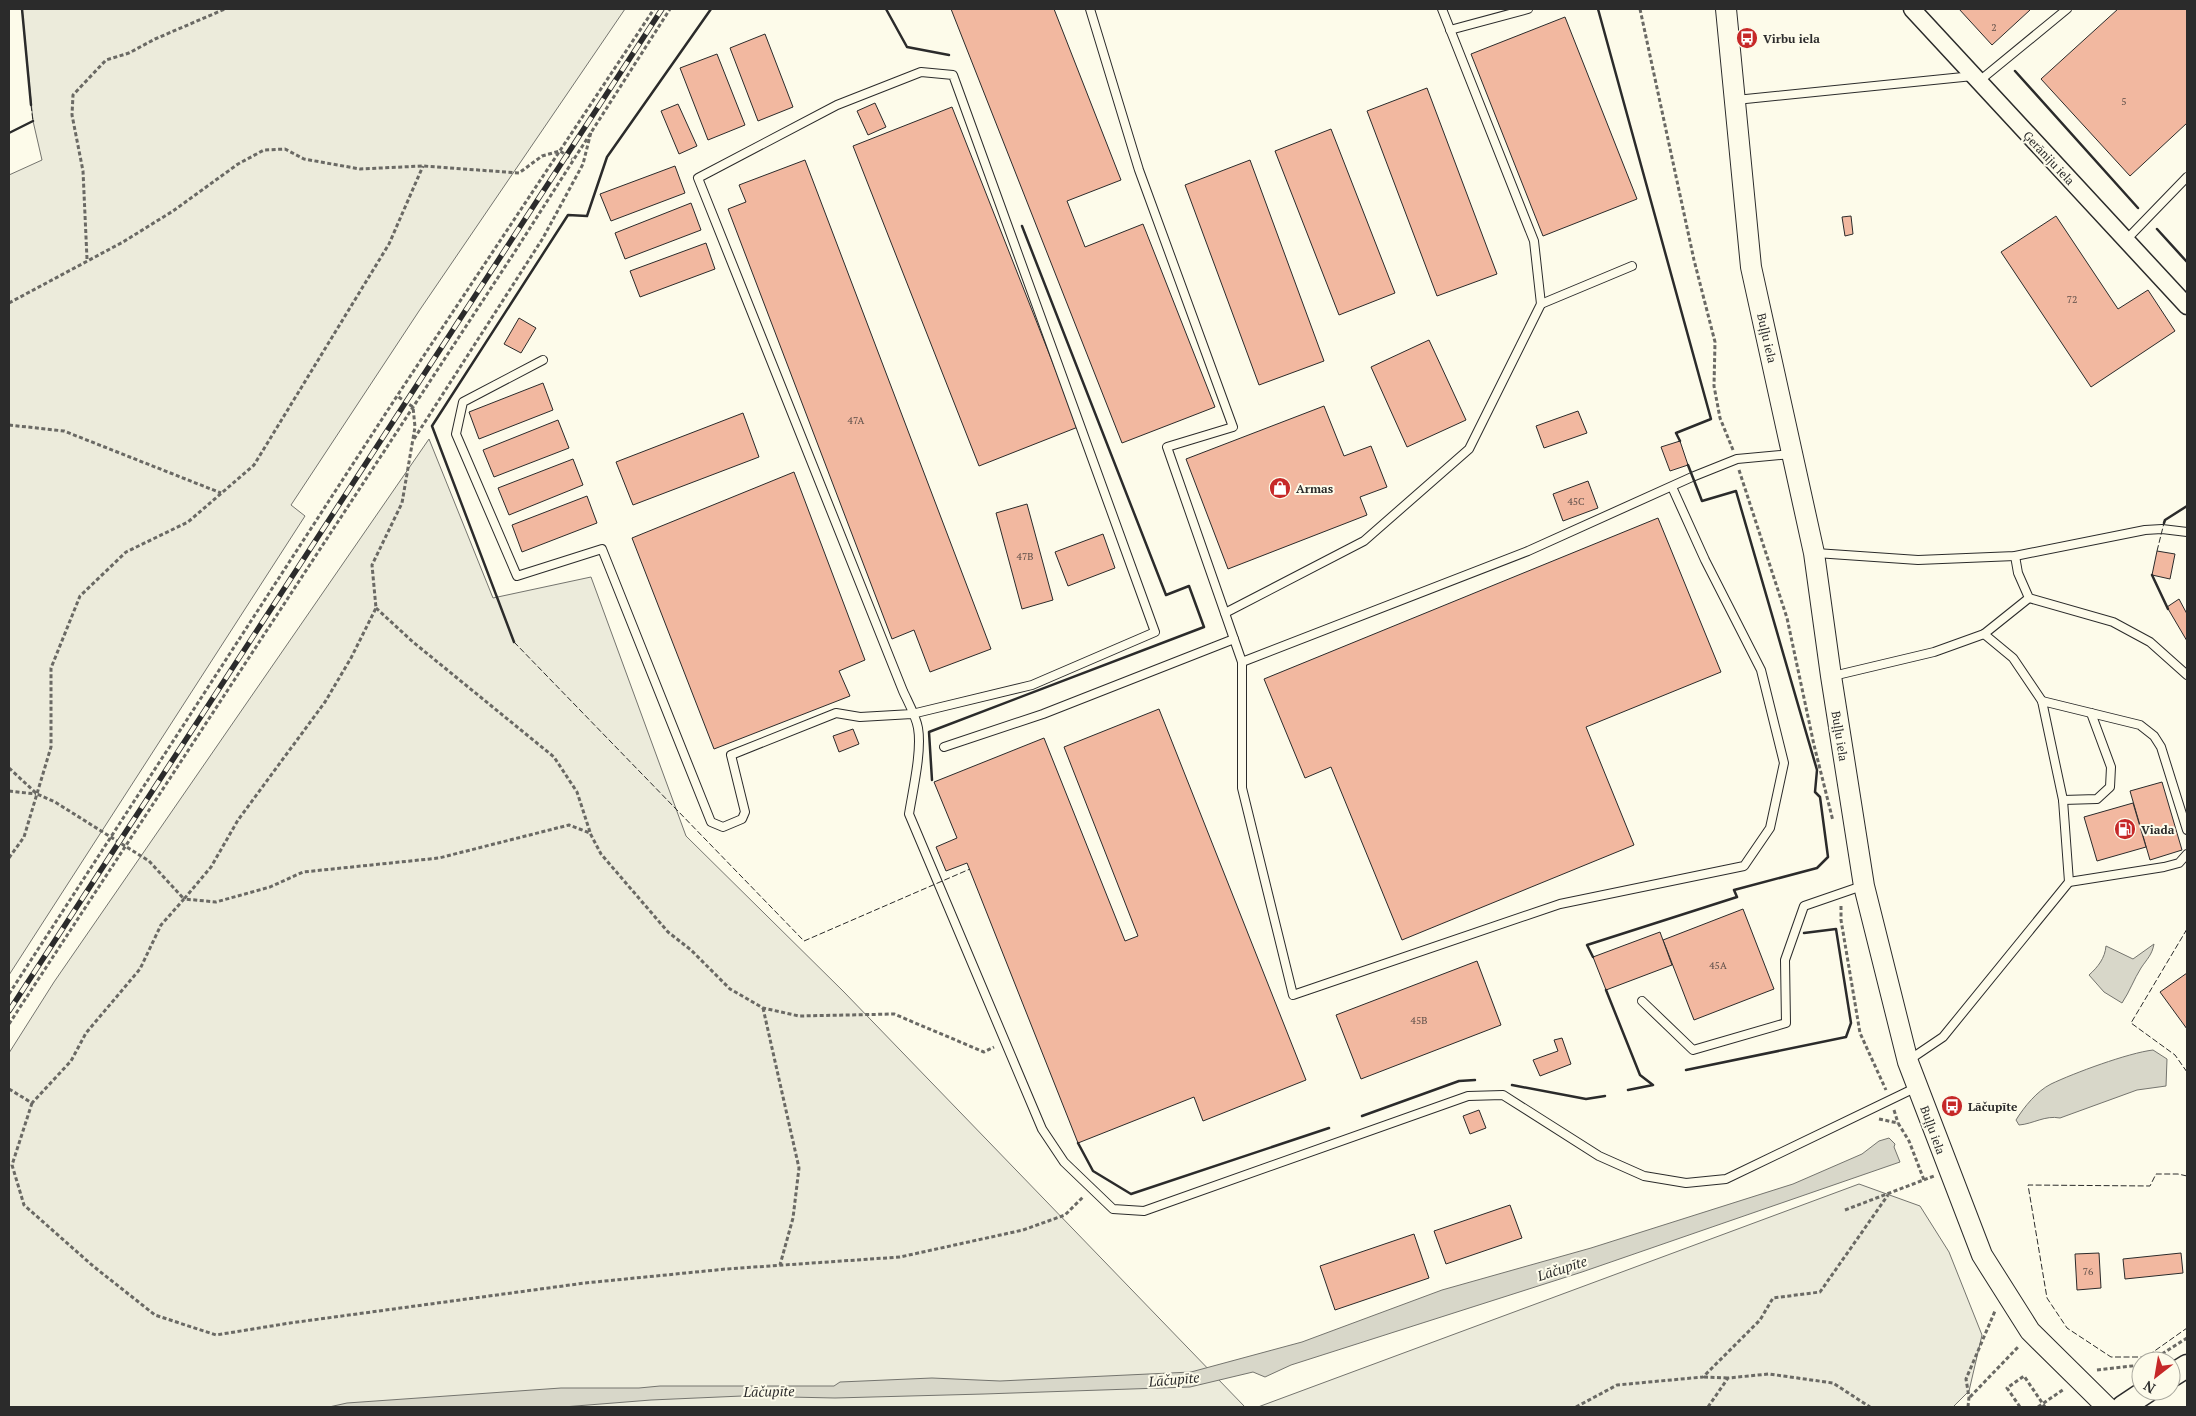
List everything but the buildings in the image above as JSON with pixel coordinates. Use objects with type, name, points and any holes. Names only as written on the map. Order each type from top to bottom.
[{"type":"street","name":"Buļļu iela","points":[[1726,9],[1751,267],[1814,553],[1864,886],[1908,1062],[1982,1255],[2032,1333],[2107,1407]]},
{"type":"street","name":"Ģerāniju iela","points":[[1912,9],[2187,306]]},
{"type":"lane","points":[[1090,9],[1139,170],[1233,427],[1167,447],[1242,662],[1242,788],[1293,995],[1560,904],[1744,866],[1770,828],[1784,763],[1761,670],[1705,560],[1672,487]]},
{"type":"lane","points":[[1225,613],[1364,541],[1469,449],[1541,304],[1534,241],[1442,9]]},
{"type":"lane","points":[[1450,30],[1528,9]]},
{"type":"lane","points":[[1734,101],[1976,79],[2067,9]]},
{"type":"lane","points":[[543,360],[463,402],[456,434],[517,576],[602,549],[711,822],[722,827],[742,819],[746,812],[731,755],[836,713],[860,717],[912,714],[1032,684],[1156,632],[953,75],[921,72],[824,111],[698,178],[912,714],[918,727],[916,767],[909,814],[1042,1128],[1064,1162],[1113,1209],[1144,1211],[1468,1096],[1503,1095],[1599,1156],[1644,1176],[1686,1184],[1726,1179],[1917,1087]]},
{"type":"lane","points":[[2126,240],[2187,177]]},
{"type":"lane","points":[[1541,304],[1632,266]]},
{"type":"lane","points":[[1242,662],[1528,551],[1737,460],[1793,454]]},
{"type":"lane","points":[[1814,553],[1918,560],[2014,556],[2145,530],[2162,529],[2187,532]]},
{"type":"lane","points":[[2014,556],[2018,573],[2029,598]]},
{"type":"lane","points":[[1831,676],[1934,652],[1984,634],[2029,598]]},
{"type":"lane","points":[[2029,598],[2113,622],[2150,642],[2187,675]]},
{"type":"lane","points":[[1984,634],[2013,658],[2042,701],[2063,800],[2069,882]]},
{"type":"lane","points":[[944,747],[1043,714],[1234,639]]},
{"type":"lane","points":[[2042,701],[2140,725],[2154,736],[2161,747],[2187,830]]},
{"type":"lane","points":[[2063,800],[2097,799],[2110,787],[2111,767],[2091,713]]},
{"type":"lane","points":[[1908,1062],[1943,1037],[2069,882],[2164,868],[2179,863],[2187,854]]},
{"type":"lane","points":[[1642,1001],[1693,1050],[1786,1023],[1785,960],[1804,906],[1864,886]]},
{"type":"path","points":[[87,259],[83,171],[72,115],[73,95],[106,60],[129,53],[162,36],[225,9]]},
{"type":"path","points":[[9,994],[112,839],[397,396],[654,9]]},
{"type":"path","points":[[9,1024],[413,407],[670,9]]},
{"type":"path","points":[[1640,9],[1694,260],[1715,342],[1714,386],[1720,418],[1737,460],[1787,618],[1814,744],[1834,825]]},
{"type":"path","points":[[412,442],[543,238],[583,164],[592,129]]},
{"type":"path","points":[[9,303],[87,259],[123,242],[172,211],[238,164],[264,150],[285,149],[304,159],[360,169],[423,166],[519,173],[542,156],[560,150]]},
{"type":"path","points":[[560,150],[572,159]]},
{"type":"path","points":[[9,858],[24,837],[51,747],[51,668],[80,596],[126,552],[188,522],[254,465],[389,244],[423,166]]},
{"type":"path","points":[[397,396],[413,407],[415,427],[402,503],[372,565],[376,608],[351,658],[325,702],[238,820],[211,867],[161,925],[140,970],[86,1033],[71,1061],[32,1103],[12,1164],[24,1205],[93,1266],[155,1315],[216,1335],[290,1322],[585,1283],[780,1265],[900,1257],[1023,1230],[1065,1215],[1092,1189]]},
{"type":"path","points":[[9,425],[64,431],[221,493]]},
{"type":"path","points":[[376,608],[413,642],[554,757],[577,792],[590,833],[601,854],[668,932],[691,950],[730,989],[763,1008],[799,1016],[894,1014],[984,1052],[1006,1041]]},
{"type":"path","points":[[9,768],[37,794]]},
{"type":"path","points":[[9,791],[37,794],[55,802],[149,861],[184,898],[216,902],[270,887],[303,872],[439,858],[498,845],[569,825],[590,833]]},
{"type":"path","points":[[1841,894],[1841,920],[1860,1033],[1891,1100]]},
{"type":"path","points":[[763,1008],[799,1168],[793,1218],[780,1265]]},
{"type":"path","points":[[9,1089],[32,1103]]},
{"type":"path","points":[[1863,1114],[1898,1124],[1909,1141],[1924,1180]]},
{"type":"path","points":[[1845,1210],[1888,1195],[1948,1170]]},
{"type":"path","points":[[1703,1377],[1760,1320],[1773,1298],[1820,1292],[1888,1195]]},
{"type":"path","points":[[1968,1407],[1969,1398],[1966,1380],[2004,1290]]},
{"type":"path","points":[[1969,1398],[2032,1333]]},
{"type":"path","points":[[2167,1351],[2187,1338]]},
{"type":"path","points":[[2094,1370],[2131,1366]]},
{"type":"path","points":[[1576,1407],[1616,1385],[1703,1377],[1728,1378],[1769,1374],[1833,1383],[1870,1407]]},
{"type":"path","points":[[2020,1407],[2007,1388],[2024,1376],[2044,1406]]},
{"type":"path","points":[[1708,1407],[1728,1378]]},
{"type":"path","points":[[2038,1407],[2044,1406],[2062,1390]]},
{"type":"shaded area","points":[[22,9],[625,9],[419,311],[291,505],[305,516],[9,975],[9,175],[42,160],[33,121]]},
{"type":"shaded area","points":[[429,439],[493,598],[591,577],[686,836],[844,992],[1245,1407],[9,1407],[9,1053],[54,982]]},
{"type":"shaded area","points":[[1859,1184],[1920,1206],[1949,1252],[1982,1335],[1969,1391],[1953,1407],[1258,1407]]},
{"type":"water","points":[[2154,944],[2151,954],[2122,1003],[2104,992],[2089,975],[2100,962],[2106,946],[2133,959]]},
{"type":"water","points":[[2153,1050],[2167,1059],[2166,1086],[2137,1090],[2060,1118],[2049,1118],[2019,1125],[2016,1120],[2031,1100],[2051,1084],[2101,1064]]},
{"type":"water","name":"Lāčupīte","points":[[1889,1138],[1895,1144],[1894,1147],[1900,1162],[1582,1272],[1291,1365],[1265,1377],[1253,1372],[1190,1387],[984,1394],[835,1398],[742,1396],[651,1400],[563,1407],[329,1407],[347,1403],[561,1388],[834,1386],[840,1382],[932,1378],[1000,1381],[1191,1372],[1302,1342],[1442,1290],[1591,1248],[1793,1184],[1862,1154],[1879,1141]]},
{"type":"railway","points":[[9,1011],[662,9]]},
{"type":"fence","points":[[31,105],[33,121]]},
{"type":"fence","points":[[2157,551],[2164,523]]},
{"type":"fence","points":[[514,642],[804,941],[970,869]]},
{"type":"fence","points":[[2187,929],[2131,1023],[2175,1055],[2187,1072]]},
{"type":"fence","points":[[2187,1176],[2156,1174],[2150,1186],[2028,1185],[2047,1298],[2067,1328],[2111,1357],[2146,1357],[2187,1328]]},
{"type":"wall","points":[[22,9],[31,105]]},
{"type":"wall","points":[[514,642],[432,426],[568,215],[587,216],[607,157],[711,9]]},
{"type":"wall","points":[[886,9],[907,47],[949,55]]},
{"type":"wall","points":[[1598,9],[1711,419],[1676,433],[1680,441]]},
{"type":"wall","points":[[2015,71],[2138,208]]},
{"type":"wall","points":[[9,133],[33,121]]},
{"type":"wall","points":[[932,780],[929,732],[1204,627],[1189,586],[1166,595],[1022,226]]},
{"type":"wall","points":[[2157,229],[2187,262]]},
{"type":"wall","points":[[1593,957],[1587,945],[1737,897],[1734,890],[1817,868],[1828,857],[1820,797],[1815,792],[1817,770],[1736,491],[1702,501],[1688,465]]},
{"type":"wall","points":[[2164,523],[2165,520],[2187,506]]},
{"type":"wall","points":[[2152,575],[2168,609]]},
{"type":"wall","points":[[1686,1070],[1846,1037],[1851,1023],[1836,929],[1804,933]]},
{"type":"wall","points":[[1606,990],[1640,1075],[1653,1085],[1628,1090]]},
{"type":"wall","points":[[1362,1116],[1459,1081],[1475,1080]]},
{"type":"wall","points":[[1512,1085],[1586,1099],[1605,1096]]},
{"type":"wall","points":[[1078,1143],[1093,1171],[1131,1194],[1329,1128]]},
{"type":"place","name":"Virbu iela","points":[[1747,38]]},
{"type":"place","name":"Armas","points":[[1280,488]]},
{"type":"place","name":"Viada","points":[[2125,829]]},
{"type":"place","name":"Lāčupīte","points":[[1952,1106]]}]
